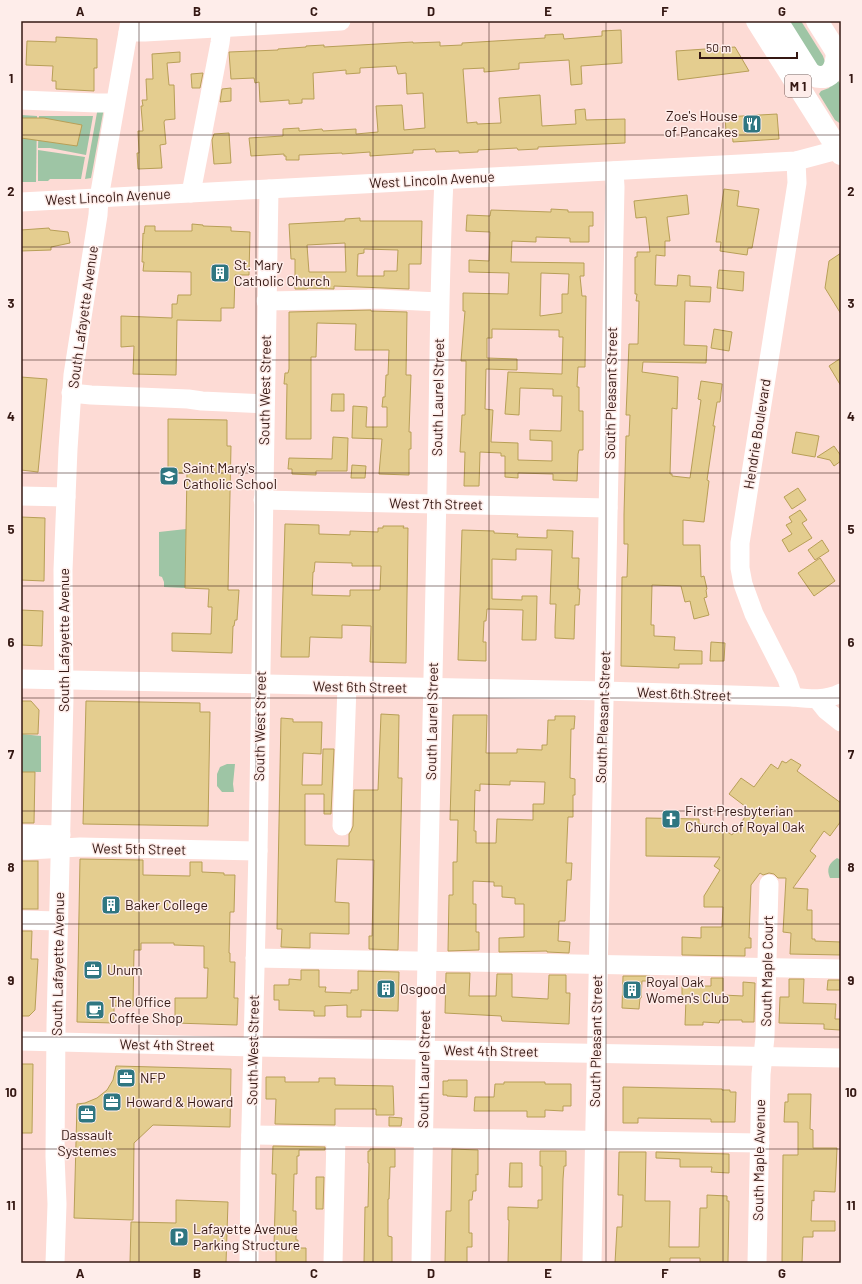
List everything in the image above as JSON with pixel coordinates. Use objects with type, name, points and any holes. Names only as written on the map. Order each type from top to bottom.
[{"type":"main road","name":"M 1","points":[[757,21],[840,151]]},
{"type":"main road","points":[[777,21],[809,72],[814,77],[823,78],[830,74],[835,67],[839,56],[817,21]]},
{"type":"street","points":[[129,26],[144,32],[341,21]]},
{"type":"street","name":"South Lafayette Avenue","points":[[55,1263],[57,1204],[55,1156],[60,921],[63,570],[71,393],[98,215],[99,198],[129,26]]},
{"type":"street","points":[[191,193],[222,27]]},
{"type":"street","points":[[21,100],[97,104],[115,103]]},
{"type":"street","name":"West Lincoln Avenue","points":[[21,202],[796,161],[840,151]]},
{"type":"street","name":"Hendrie Boulevard","points":[[792,698],[791,688],[754,614],[743,584],[740,568],[740,542],[796,183],[796,161]]},
{"type":"street","name":"South Pleasant Street","points":[[592,1263],[615,187],[614,171]]},
{"type":"street","name":"South Laurel Street","points":[[421,1263],[424,1050],[437,504],[439,302],[444,180]]},
{"type":"street","name":"South West Street","points":[[249,1263],[258,851],[269,189]]},
{"type":"street","points":[[266,300],[377,300],[439,302]]},
{"type":"street","points":[[71,393],[265,404]]},
{"type":"street","points":[[21,496],[66,497]]},
{"type":"street","name":"West 7th Street","points":[[263,500],[608,508]]},
{"type":"street","name":"West 6th Street","points":[[21,679],[604,692],[818,700],[830,698],[841,693]]},
{"type":"street","points":[[342,826],[347,686]]},
{"type":"street","points":[[818,700],[826,710],[841,722]]},
{"type":"street","points":[[21,834],[61,842]]},
{"type":"street","name":"West 5th Street","points":[[21,850],[42,850],[61,842],[258,851]]},
{"type":"street","name":"South Maple Court","points":[[764,1057],[768,968],[769,884]]},
{"type":"street","points":[[21,920],[60,921]]},
{"type":"street","points":[[255,958],[841,969]]},
{"type":"street","name":"West 4th Street","points":[[21,1041],[841,1058]]},
{"type":"street","name":"South Maple Avenue","points":[[757,1263],[761,1074],[764,1057]]},
{"type":"street","points":[[251,1135],[760,1142]]},
{"type":"street","points":[[333,1263],[336,1136]]},
{"type":"green space","points":[[782,21],[801,21],[823,56],[825,62],[821,68],[815,70]]},
{"type":"green space","points":[[835,81],[838,81],[841,84],[841,124],[835,120],[819,94],[821,91],[829,88]]},
{"type":"green space","points":[[98,107],[104,108],[91,178],[85,179]]},
{"type":"green space","points":[[21,115],[37,116],[36,182],[21,182]]},
{"type":"green space","points":[[39,116],[93,116],[86,155],[50,148],[38,148]]},
{"type":"green space","points":[[38,150],[85,157],[81,179],[50,179],[48,181],[38,181]]},
{"type":"green space","points":[[186,529],[185,588],[164,587],[162,577],[159,576],[159,532]]},
{"type":"green space","points":[[21,734],[41,736],[41,772],[21,772]]},
{"type":"green space","points":[[227,764],[235,764],[233,784],[234,792],[222,792],[217,786],[217,774],[220,767]]},
{"type":"green space","points":[[837,858],[841,860],[841,878],[830,878],[828,872],[829,866]]},
{"type":"building","points":[[621,30],[622,63],[581,66],[582,84],[571,85],[569,60],[519,63],[519,69],[484,72],[484,68],[463,69],[467,123],[501,123],[499,98],[540,95],[542,126],[576,124],[575,110],[585,109],[586,120],[625,119],[625,143],[538,147],[538,149],[518,150],[517,148],[478,150],[478,152],[459,153],[459,151],[436,152],[435,149],[413,150],[413,153],[370,156],[370,152],[299,155],[299,160],[286,160],[286,156],[284,156],[284,154],[251,156],[249,138],[283,136],[283,129],[299,128],[299,131],[322,129],[323,131],[356,129],[356,134],[378,132],[376,106],[402,105],[404,130],[425,128],[423,93],[407,94],[406,73],[398,74],[396,66],[360,68],[360,73],[346,74],[346,70],[313,73],[314,99],[302,99],[302,103],[289,104],[289,100],[260,102],[259,82],[255,83],[254,78],[231,79],[229,52],[278,50],[324,45],[324,47],[413,42],[440,42],[440,46],[462,45],[462,43],[545,38],[545,35],[563,34],[564,39],[602,36],[602,31]]},
{"type":"building","points":[[56,37],[97,39],[97,68],[94,68],[94,91],[56,89],[56,81],[52,81],[53,66],[26,65],[27,41],[56,42]]},
{"type":"building","points":[[735,47],[749,71],[678,80],[676,51]]},
{"type":"building","points":[[180,52],[180,62],[167,63],[169,85],[174,85],[175,119],[165,120],[164,122],[166,144],[160,145],[162,168],[138,169],[138,131],[143,131],[141,106],[143,106],[142,100],[147,100],[146,79],[153,79],[152,54]]},
{"type":"building","points":[[203,73],[200,88],[192,88],[191,74]]},
{"type":"building","points":[[231,88],[231,101],[220,102],[222,89]]},
{"type":"building","name":"Zoe's House of Pancakes","points":[[777,114],[779,139],[733,142],[732,131],[726,131],[725,117]]},
{"type":"building","points":[[21,118],[44,118],[82,125],[77,146],[21,138]]},
{"type":"building","points":[[229,133],[231,163],[214,164],[212,140],[214,134]]},
{"type":"building","points":[[724,189],[739,191],[737,206],[759,209],[752,248],[748,248],[747,255],[720,251],[721,242],[716,242]]},
{"type":"building","points":[[687,195],[689,214],[667,217],[670,241],[665,241],[665,256],[656,255],[655,285],[677,286],[678,275],[690,276],[690,286],[711,287],[710,302],[685,301],[684,345],[707,346],[706,363],[643,362],[642,372],[678,377],[677,409],[672,408],[670,474],[672,474],[672,476],[690,478],[701,400],[698,399],[701,381],[722,384],[720,402],[717,402],[713,426],[715,426],[707,480],[709,481],[704,522],[683,520],[683,545],[700,545],[701,577],[704,576],[707,589],[707,597],[704,598],[709,615],[694,619],[690,601],[685,602],[681,586],[652,585],[651,625],[654,625],[654,636],[675,637],[674,650],[702,651],[702,664],[679,664],[679,668],[621,666],[622,577],[627,577],[628,544],[624,544],[624,515],[626,436],[629,436],[630,415],[626,415],[629,344],[638,344],[639,301],[636,301],[637,294],[635,294],[635,257],[637,257],[637,252],[650,252],[646,217],[636,218],[634,201]]},
{"type":"building","points":[[551,209],[568,210],[568,212],[593,212],[593,226],[589,226],[589,242],[570,242],[570,238],[536,237],[536,242],[512,241],[511,262],[584,263],[584,276],[580,276],[582,296],[586,296],[585,367],[578,367],[577,387],[579,387],[579,411],[583,411],[583,450],[579,450],[578,454],[577,481],[553,480],[553,474],[518,473],[518,478],[505,477],[505,456],[501,456],[501,453],[480,452],[479,486],[464,486],[465,452],[460,452],[462,415],[465,415],[466,364],[466,361],[461,361],[465,311],[463,311],[463,293],[508,294],[509,273],[469,272],[469,260],[489,261],[490,232],[466,231],[467,215],[490,216],[491,210],[551,212]],"holes":[[[541,273],[569,274],[568,294],[562,294],[562,313],[540,316]],[[492,329],[559,330],[559,337],[563,337],[562,374],[508,372],[505,414],[519,415],[520,388],[553,389],[553,396],[562,396],[561,431],[530,430],[530,440],[552,441],[552,461],[518,460],[518,443],[491,442],[493,410],[485,409],[486,369],[517,370],[517,359],[487,358],[487,338],[492,338]]]},
{"type":"building","points":[[360,218],[360,221],[422,221],[421,264],[409,264],[409,289],[334,286],[334,289],[295,289],[295,259],[291,259],[289,224],[345,221],[345,219]],"holes":[[[345,243],[346,272],[309,272],[307,245]],[[364,249],[398,250],[397,271],[384,271],[384,276],[357,276],[358,254],[364,253]]]},
{"type":"building","name":"St. Mary Catholic Church","points":[[192,224],[231,227],[231,231],[250,232],[249,275],[235,275],[234,308],[221,308],[221,321],[177,320],[176,375],[133,374],[134,346],[121,347],[121,316],[172,318],[172,304],[177,304],[178,295],[191,295],[191,272],[143,271],[143,233],[144,234],[145,226],[155,226],[155,231],[192,231]]},
{"type":"building","points":[[49,228],[50,230],[68,232],[70,243],[51,247],[51,250],[21,251],[21,230]]},
{"type":"building","points":[[841,253],[841,314],[825,288],[829,261]]},
{"type":"building","points":[[719,270],[744,272],[743,291],[717,288]]},
{"type":"building","points":[[371,310],[407,312],[406,375],[411,375],[409,432],[411,432],[411,449],[409,449],[409,475],[379,474],[382,439],[352,438],[353,406],[367,407],[366,427],[387,427],[387,407],[382,407],[383,397],[385,397],[386,375],[388,375],[389,350],[355,350],[356,324],[317,323],[316,357],[311,357],[311,439],[286,439],[287,384],[284,384],[285,373],[288,373],[289,369],[289,312]]},
{"type":"building","points":[[714,329],[732,332],[729,351],[711,348]]},
{"type":"building","points":[[841,358],[841,386],[829,366]]},
{"type":"building","points":[[21,377],[47,379],[38,472],[21,470]]},
{"type":"building","points":[[332,394],[344,394],[344,411],[331,411]]},
{"type":"building","points":[[168,419],[227,420],[227,446],[231,446],[228,590],[239,590],[237,620],[235,620],[233,626],[232,653],[172,651],[172,633],[211,634],[212,607],[208,607],[209,589],[185,588],[187,473],[168,473]]},
{"type":"building","points":[[796,432],[819,436],[815,457],[792,453]]},
{"type":"building","points":[[333,437],[348,438],[347,471],[316,471],[316,475],[292,474],[292,469],[288,469],[289,458],[332,459]]},
{"type":"building","points":[[834,446],[841,456],[841,461],[834,466],[830,460],[817,457]]},
{"type":"building","points":[[352,465],[366,466],[365,478],[351,478]]},
{"type":"building","points":[[798,488],[806,500],[792,509],[784,497]]},
{"type":"building","points":[[800,510],[807,520],[802,523],[812,538],[789,552],[782,540],[792,534],[786,525],[792,522],[789,517]]},
{"type":"building","points":[[21,517],[45,518],[44,581],[21,580]]},
{"type":"building","points":[[285,524],[319,525],[319,534],[350,535],[350,531],[378,532],[378,528],[383,528],[383,526],[404,526],[403,528],[408,528],[406,663],[370,662],[371,626],[342,625],[342,638],[310,637],[309,657],[281,657]],"holes":[[[315,562],[352,563],[352,566],[381,566],[380,590],[350,590],[350,596],[312,595]]]},
{"type":"building","points":[[462,530],[494,531],[494,533],[518,534],[517,537],[547,538],[547,530],[573,531],[572,558],[579,558],[578,589],[580,589],[579,605],[575,605],[574,639],[555,638],[556,604],[550,604],[552,550],[516,549],[516,560],[492,559],[492,599],[522,600],[522,596],[537,596],[536,640],[522,640],[523,610],[487,609],[486,621],[484,621],[483,642],[486,642],[486,661],[458,660]]},
{"type":"building","points":[[822,540],[829,551],[815,560],[808,550]]},
{"type":"building","points":[[820,558],[835,581],[814,596],[798,573]]},
{"type":"building","points":[[21,610],[43,611],[42,646],[21,645]]},
{"type":"building","points":[[711,642],[725,643],[724,661],[710,661]]},
{"type":"building","points":[[21,701],[31,701],[39,710],[38,734],[21,734]]},
{"type":"building","points":[[86,701],[200,703],[200,712],[210,712],[208,826],[83,824]]},
{"type":"building","points":[[381,714],[399,715],[398,778],[402,778],[398,950],[369,949],[369,936],[372,936],[374,860],[337,859],[335,902],[349,903],[349,934],[310,933],[310,948],[281,947],[282,929],[277,929],[281,718],[293,719],[293,722],[322,722],[321,754],[303,753],[302,785],[322,785],[323,749],[334,749],[331,814],[324,814],[324,794],[305,794],[305,845],[349,846],[349,834],[353,826],[354,790],[378,790]]},
{"type":"building","points":[[453,715],[487,715],[486,753],[517,753],[517,749],[542,750],[542,745],[547,745],[548,720],[555,720],[555,716],[575,716],[574,729],[571,729],[570,778],[575,779],[575,795],[573,795],[573,817],[568,817],[566,863],[572,863],[571,880],[567,880],[565,921],[559,921],[558,941],[570,942],[569,953],[547,951],[499,952],[499,938],[524,937],[524,904],[515,904],[515,898],[502,897],[502,886],[494,886],[494,882],[473,881],[473,904],[476,904],[476,932],[479,932],[479,950],[448,951],[449,895],[453,895],[453,862],[457,862],[458,820],[450,820]],"holes":[[[510,781],[545,782],[544,804],[533,804],[533,820],[497,819],[496,843],[476,843],[476,831],[474,831],[475,790],[480,791],[480,784],[510,785]]]},
{"type":"building","name":"First Presbyterian Church of Royal Oak","points":[[791,759],[801,765],[797,771],[841,803],[841,821],[830,836],[824,831],[810,851],[816,856],[793,888],[808,889],[807,910],[812,910],[812,939],[815,939],[815,941],[841,942],[841,955],[790,954],[791,933],[783,932],[786,878],[778,878],[774,874],[769,873],[763,875],[760,873],[751,885],[749,938],[751,938],[751,948],[745,948],[745,956],[682,955],[682,937],[701,938],[701,927],[722,927],[723,907],[704,907],[704,896],[720,870],[714,866],[720,857],[646,856],[646,818],[699,819],[699,824],[717,825],[732,835],[750,810],[729,794],[741,778],[754,787],[771,764],[778,769],[782,761],[786,763]]},
{"type":"building","points":[[21,772],[35,772],[34,823],[21,823]]},
{"type":"building","points":[[80,859],[143,860],[143,875],[190,876],[190,862],[202,862],[202,872],[235,875],[234,912],[230,912],[229,953],[230,962],[235,962],[234,998],[238,998],[237,1025],[175,1023],[175,998],[207,998],[208,968],[204,968],[204,946],[174,945],[174,943],[141,943],[141,950],[134,950],[133,1006],[114,1006],[114,1023],[77,1022]]},
{"type":"building","points":[[21,861],[38,861],[38,909],[21,909]]},
{"type":"building","points":[[21,931],[32,931],[31,959],[38,959],[35,1010],[29,1016],[21,1016]]},
{"type":"building","points":[[301,970],[319,970],[319,987],[326,987],[325,992],[351,993],[351,990],[358,990],[358,971],[399,972],[398,1011],[361,1010],[361,1017],[347,1017],[347,1005],[325,1006],[325,1016],[314,1016],[314,1011],[279,1010],[279,1000],[274,1000],[274,985],[289,985],[289,979],[301,980]]},
{"type":"building","points":[[446,973],[470,973],[469,996],[496,996],[497,974],[512,974],[512,997],[548,999],[549,975],[566,975],[566,993],[570,993],[569,1024],[502,1021],[501,1016],[445,1013]]},
{"type":"building","name":"Royal Oak Women's Club","points":[[623,976],[650,976],[650,981],[642,981],[639,1009],[622,1008]]},
{"type":"building","points":[[711,978],[723,978],[723,995],[743,996],[743,982],[755,983],[754,1022],[742,1022],[742,1020],[720,1020],[719,1023],[703,1022],[703,1025],[685,1025],[686,998],[682,998],[682,986],[711,986]]},
{"type":"building","points":[[789,979],[804,979],[803,1003],[836,1004],[835,1019],[840,1019],[840,1030],[824,1029],[824,1024],[779,1023],[780,997],[789,997]]},
{"type":"building","points":[[828,980],[840,980],[840,990],[827,990]]},
{"type":"building","points":[[21,1064],[33,1064],[32,1133],[21,1133]]},
{"type":"building","points":[[116,1066],[231,1069],[230,1127],[153,1125],[134,1143],[133,1220],[74,1218],[77,1104],[85,1103],[97,1098],[107,1090],[113,1080]]},
{"type":"building","points":[[266,1077],[285,1077],[285,1082],[319,1082],[319,1078],[335,1078],[335,1085],[393,1086],[394,1115],[376,1115],[376,1109],[335,1109],[335,1125],[275,1124],[276,1099],[266,1099]]},
{"type":"building","points":[[467,1080],[467,1097],[443,1095],[443,1081]]},
{"type":"building","points":[[504,1082],[545,1082],[545,1084],[571,1084],[571,1106],[563,1106],[563,1111],[545,1110],[545,1117],[527,1117],[527,1111],[474,1111],[475,1097],[494,1097],[495,1084],[504,1084]]},
{"type":"building","points":[[623,1087],[730,1090],[730,1092],[736,1092],[735,1122],[711,1122],[711,1119],[638,1118],[638,1123],[623,1123]]},
{"type":"building","points":[[788,1094],[811,1094],[810,1129],[813,1130],[813,1148],[837,1148],[835,1192],[814,1191],[811,1221],[835,1221],[835,1231],[813,1231],[813,1237],[803,1237],[802,1263],[782,1263],[783,1155],[798,1155],[798,1122],[784,1122],[785,1102],[788,1102]]},
{"type":"building","points":[[389,1117],[402,1118],[401,1126],[389,1126]]},
{"type":"building","points":[[273,1146],[325,1147],[325,1150],[299,1150],[299,1156],[297,1156],[297,1174],[294,1174],[293,1211],[296,1211],[296,1240],[298,1240],[297,1248],[306,1248],[306,1263],[276,1263],[276,1245],[274,1245],[276,1174],[272,1174]]},
{"type":"building","points":[[370,1149],[395,1149],[395,1167],[390,1167],[388,1199],[388,1236],[392,1237],[392,1263],[364,1263],[365,1207],[368,1207],[368,1151],[370,1151]]},
{"type":"building","points":[[452,1149],[478,1150],[478,1175],[476,1174],[476,1191],[473,1191],[472,1200],[469,1200],[469,1233],[472,1233],[472,1247],[467,1247],[467,1263],[445,1263],[446,1211],[451,1211]]},
{"type":"building","points":[[540,1151],[566,1151],[566,1166],[564,1166],[563,1179],[561,1263],[508,1263],[508,1207],[538,1208],[538,1200],[542,1200],[542,1166],[540,1166]]},
{"type":"building","points":[[619,1152],[646,1152],[645,1201],[670,1201],[669,1247],[699,1247],[700,1208],[707,1208],[707,1195],[727,1196],[727,1201],[729,1201],[728,1263],[700,1263],[700,1258],[670,1258],[670,1262],[615,1263],[617,1227],[622,1227],[623,1195],[618,1195]]},
{"type":"building","points":[[656,1152],[729,1154],[729,1173],[711,1172],[712,1167],[680,1167],[680,1159],[656,1158]]},
{"type":"building","points":[[510,1163],[522,1163],[522,1187],[509,1187]]},
{"type":"building","points":[[316,1177],[324,1177],[323,1209],[316,1209]]},
{"type":"building","name":"Lafayette Avenue Parking Structure","points":[[176,1200],[228,1202],[226,1263],[130,1263],[131,1222],[176,1223]]},
{"type":"place","name":"Zoe's House of Pancakes","points":[[752,124]]},
{"type":"place","name":"St. Mary Catholic Church","points":[[220,273]]},
{"type":"place","name":"Saint Mary's Catholic School","points":[[169,476]]},
{"type":"place","name":"First Presbyterian Church of Royal Oak","points":[[671,819]]},
{"type":"place","name":"Baker College","points":[[111,905]]},
{"type":"place","name":"Unum","points":[[93,970]]},
{"type":"place","name":"Osgood","points":[[386,989]]},
{"type":"place","name":"Royal Oak Women's Club","points":[[632,990]]},
{"type":"place","name":"The Office Coffee Shop","points":[[95,1010]]},
{"type":"place","name":"NFP","points":[[126,1078]]},
{"type":"place","name":"Howard & Howard","points":[[112,1102]]},
{"type":"place","name":"Dassault Systemes","points":[[87,1114]]},
{"type":"place","name":"Lafayette Avenue Parking Structure","points":[[179,1237]]}]
